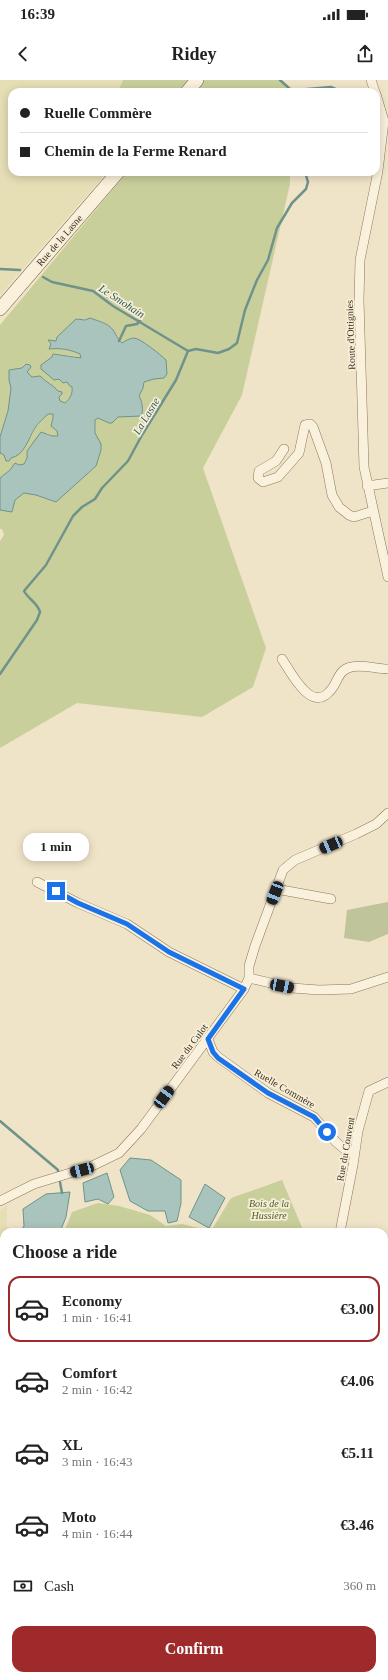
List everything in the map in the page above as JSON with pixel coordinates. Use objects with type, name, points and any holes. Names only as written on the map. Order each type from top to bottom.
[{"type":"street","points":[[190,88],[197,80]]},
{"type":"street","name":"Route d'Ottignies","points":[[380,104],[386,120],[380,158]]},
{"type":"street","name":"Rue de la Lasne","points":[[0,309],[115,176]]},
{"type":"street","name":"Route d'Ottignies","points":[[377,176],[360,260],[364,453],[368,486],[388,577]]},
{"type":"street","points":[[284,449],[276,461],[259,471],[258,478],[263,482],[278,477],[294,461],[301,447],[305,425],[310,424],[313,427],[326,464],[332,495],[339,507],[354,517],[374,511]]},
{"type":"street","points":[[368,486],[388,483]]},
{"type":"street","points":[[282,659],[292,675],[311,697],[317,699],[321,699],[330,692],[340,673],[351,667],[388,669]]},
{"type":"street","name":"Rue du Culot","points":[[0,1201],[34,1184],[90,1168],[119,1153],[141,1129],[244,989],[249,978],[249,966],[283,870],[295,860],[376,824],[388,813]]},
{"type":"street","points":[[37,882],[78,903],[127,924],[169,952],[244,989]]},
{"type":"street","points":[[276,889],[331,898]]},
{"type":"street","points":[[249,978],[292,988],[319,990],[351,989],[388,977]]},
{"type":"street","name":"Ruelle Commère","points":[[208,1039],[213,1052],[218,1058],[268,1093],[314,1117],[336,1142],[348,1152],[354,1154]]},
{"type":"street","name":"Rue du Couvent","points":[[341,1228],[358,1131],[369,1091],[388,1082]]},
{"type":"shaded area","points":[[0,80],[123,80],[120,88],[8,88],[8,176],[104,176],[0,295]]},
{"type":"shaded area","points":[[7,1205],[7,1228],[0,1228],[0,1210]]},
{"type":"green space","points":[[123,80],[189,80],[182,88],[120,88]]},
{"type":"green space","points":[[204,80],[280,80],[289,88],[197,88]]},
{"type":"green space","points":[[124,176],[290,176],[290,184],[242,395],[203,468],[266,648],[253,687],[202,717],[77,703],[0,748],[0,541],[4,535],[2,529],[0,529],[0,510],[12,511],[15,500],[24,493],[36,495],[56,502],[96,466],[95,420],[98,418],[112,423],[118,417],[141,416],[142,406],[139,396],[144,382],[154,379],[159,354],[140,340],[122,343],[109,326],[95,319],[76,319],[57,337],[56,341],[49,342],[51,344],[50,349],[61,348],[69,350],[80,354],[81,358],[79,359],[75,356],[54,354],[53,357],[41,365],[58,379],[70,384],[72,387],[72,392],[69,398],[65,403],[60,401],[58,391],[40,376],[32,377],[27,372],[26,364],[22,368],[10,370],[10,401],[0,437],[0,325]]},
{"type":"green space","points":[[48,414],[53,414],[51,426],[57,431],[58,436],[52,436],[47,433],[27,451],[27,458],[24,464],[19,465],[15,463],[10,470],[0,478],[0,453],[11,458],[25,448],[36,427]]},
{"type":"green space","points":[[388,902],[388,934],[369,942],[344,938],[347,910]]},
{"type":"green space","name":"Bois de la Hussière","points":[[282,1180],[302,1228],[213,1228],[231,1198]]},
{"type":"green space","name":"Bois de la Hussière","points":[[98,1203],[119,1206],[150,1215],[166,1226],[182,1224],[199,1228],[66,1228],[72,1212]]},
{"type":"water","points":[[90,318],[103,322],[113,330],[122,343],[134,338],[150,347],[166,360],[167,374],[164,378],[144,382],[139,396],[142,406],[141,416],[118,417],[112,423],[98,418],[95,420],[95,433],[101,444],[101,450],[96,466],[56,502],[36,495],[24,493],[15,500],[12,512],[0,510],[0,478],[10,470],[15,463],[19,465],[24,464],[27,458],[27,451],[41,432],[52,436],[58,436],[57,431],[51,426],[53,414],[48,414],[36,426],[26,446],[20,454],[11,458],[9,461],[6,461],[4,455],[0,453],[0,437],[8,411],[11,388],[9,370],[22,368],[26,364],[30,365],[31,367],[27,372],[32,377],[40,376],[58,391],[62,392],[59,397],[60,401],[65,403],[71,396],[72,387],[67,382],[63,383],[59,379],[54,380],[41,369],[41,365],[52,357],[53,354],[81,358],[80,354],[64,349],[49,349],[51,344],[48,340],[56,341],[57,337],[76,319],[85,320]]},
{"type":"water","points":[[130,1158],[151,1160],[181,1180],[181,1203],[177,1221],[168,1223],[165,1211],[148,1211],[130,1201],[120,1170]]},
{"type":"water","points":[[107,1173],[114,1197],[108,1204],[98,1199],[85,1202],[83,1183]]},
{"type":"water","points":[[205,1184],[225,1198],[209,1228],[189,1217]]},
{"type":"water","points":[[70,1192],[66,1217],[62,1228],[23,1228],[24,1226],[23,1209],[46,1194]]},
{"type":"waterway","name":"La Lasne","points":[[280,80],[289,88]]},
{"type":"waterway","name":"La Lasne","points":[[319,88],[333,88]]},
{"type":"waterway","name":"La Lasne","points":[[0,674],[37,620],[40,612],[37,606],[24,591],[46,565],[73,516],[82,507],[95,499],[102,488],[128,461],[142,435],[176,380],[188,351],[196,349],[218,353],[229,349],[237,343],[245,310],[257,280],[268,260],[277,228],[292,203],[306,189],[308,182],[306,176]]},
{"type":"waterway","name":"Le Smohain","points":[[0,269],[20,270]]},
{"type":"waterway","name":"Le Smohain","points":[[43,277],[52,282],[93,291],[113,306],[188,351]]},
{"type":"waterway","points":[[119,341],[126,326],[137,324],[140,321]]},
{"type":"waterway","points":[[0,1121],[58,1170],[58,1172]]},
{"type":"waterway","points":[[60,1182],[62,1193]]},
{"type":"route","points":[[56,891],[78,903],[127,924],[169,952],[244,989],[208,1039],[213,1052],[218,1058],[253,1084],[314,1117],[327,1132]]}]
